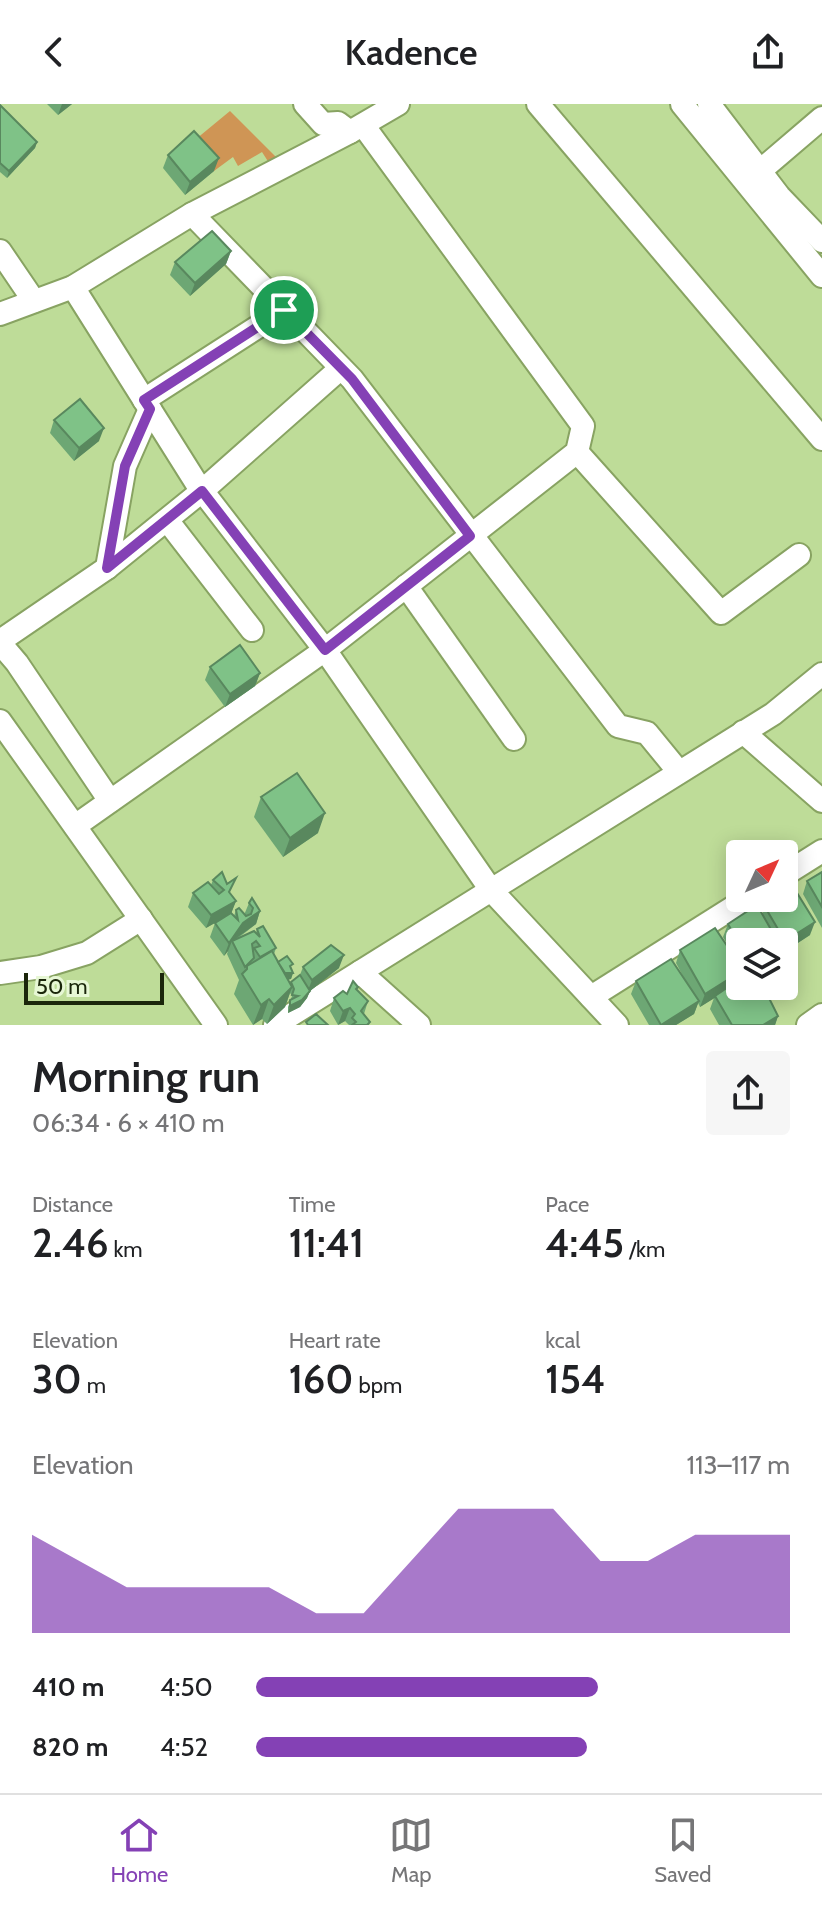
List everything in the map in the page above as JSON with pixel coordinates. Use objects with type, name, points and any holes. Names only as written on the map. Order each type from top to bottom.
[{"type":"street","points":[[305,104],[323,124],[346,121],[398,104]]},
{"type":"street","points":[[538,104],[822,439]]},
{"type":"street","points":[[682,104],[822,276]]},
{"type":"street","points":[[709,104],[779,196],[822,241]]},
{"type":"street","points":[[760,171],[822,118]]},
{"type":"street","points":[[0,314],[73,287],[346,121]]},
{"type":"street","points":[[75,826],[325,650],[577,452],[583,426],[346,121]]},
{"type":"street","points":[[192,214],[341,368],[618,726],[647,733],[679,772]]},
{"type":"street","points":[[0,251],[34,301]]},
{"type":"street","points":[[73,287],[202,491],[325,650],[491,890],[617,1025]]},
{"type":"street","points":[[107,568],[125,466],[147,404],[284,310]]},
{"type":"street","points":[[110,801],[0,642],[107,568],[167,520],[341,368]]},
{"type":"street","points":[[577,452],[721,613],[799,555]]},
{"type":"street","points":[[167,520],[252,630]]},
{"type":"street","points":[[406,586],[514,739]]},
{"type":"street","points":[[275,1025],[773,714],[822,674]]},
{"type":"street","points":[[0,721],[216,1025]]},
{"type":"street","points":[[743,732],[822,801]]},
{"type":"street","points":[[798,866],[822,851]]},
{"type":"street","points":[[591,997],[726,912]]},
{"type":"street","points":[[0,973],[41,967],[87,953],[141,919]]},
{"type":"street","points":[[360,972],[419,1025]]},
{"type":"street","points":[[808,1025],[822,1015]]},
{"type":"shaded area","points":[[230,111],[278,159],[271,166],[262,152],[238,166],[233,157],[214,171],[190,144]]},
{"type":"building","points":[[0,105],[37,142],[9,171],[0,163]]},
{"type":"building","points":[[194,131],[219,158],[190,182],[168,155]]},
{"type":"building","points":[[212,231],[231,251],[195,283],[175,262]]},
{"type":"building","points":[[80,399],[104,428],[79,448],[54,420]]},
{"type":"building","points":[[240,645],[260,673],[230,694],[210,667]]},
{"type":"building","points":[[297,773],[325,813],[290,838],[261,797]]},
{"type":"building","points":[[222,872],[227,884],[236,878],[229,892],[236,901],[211,915],[193,893],[208,882],[219,894],[224,890],[213,880]]},
{"type":"building","points":[[822,872],[822,907],[807,881]]},
{"type":"building","points":[[798,894],[815,922],[798,933],[798,928],[777,928],[768,912],[798,912]]},
{"type":"building","points":[[252,898],[260,911],[243,923],[229,943],[215,923],[231,913],[238,920],[236,910],[239,908],[246,916],[251,914],[253,908],[249,903]]},
{"type":"building","points":[[746,912],[761,912],[770,928],[730,928],[728,924]]},
{"type":"building","points":[[263,926],[276,948],[260,957],[254,948],[260,946],[256,941],[252,944],[254,958],[245,967],[232,941],[254,931],[260,937],[257,929]]},
{"type":"building","points":[[715,928],[726,944],[726,981],[705,994],[680,950]]},
{"type":"building","points":[[331,945],[344,955],[312,980],[303,967]]},
{"type":"building","points":[[272,951],[292,987],[274,1005],[269,999],[261,1005],[242,974],[247,966]]},
{"type":"building","points":[[287,956],[293,964],[290,966],[293,973],[285,973],[278,962]]},
{"type":"building","points":[[671,959],[699,1001],[661,1025],[636,981]]},
{"type":"building","points":[[300,975],[310,991],[290,1006],[290,1000],[298,996],[292,995],[294,989],[291,982]]},
{"type":"building","points":[[353,981],[368,1001],[361,1011],[370,1022],[367,1025],[352,1025],[356,1022],[352,1018],[355,1014],[350,1008],[343,1011],[334,998],[343,991],[347,994]]},
{"type":"building","points":[[726,989],[726,1000],[770,1000],[778,1016],[763,1025],[732,1025],[715,996]]},
{"type":"building","points":[[316,1014],[328,1025],[308,1025],[306,1022]]},
{"type":"route","points":[[284,310],[352,379],[470,536],[325,650],[202,491],[107,568],[125,466],[150,409],[144,400],[284,310]]}]
